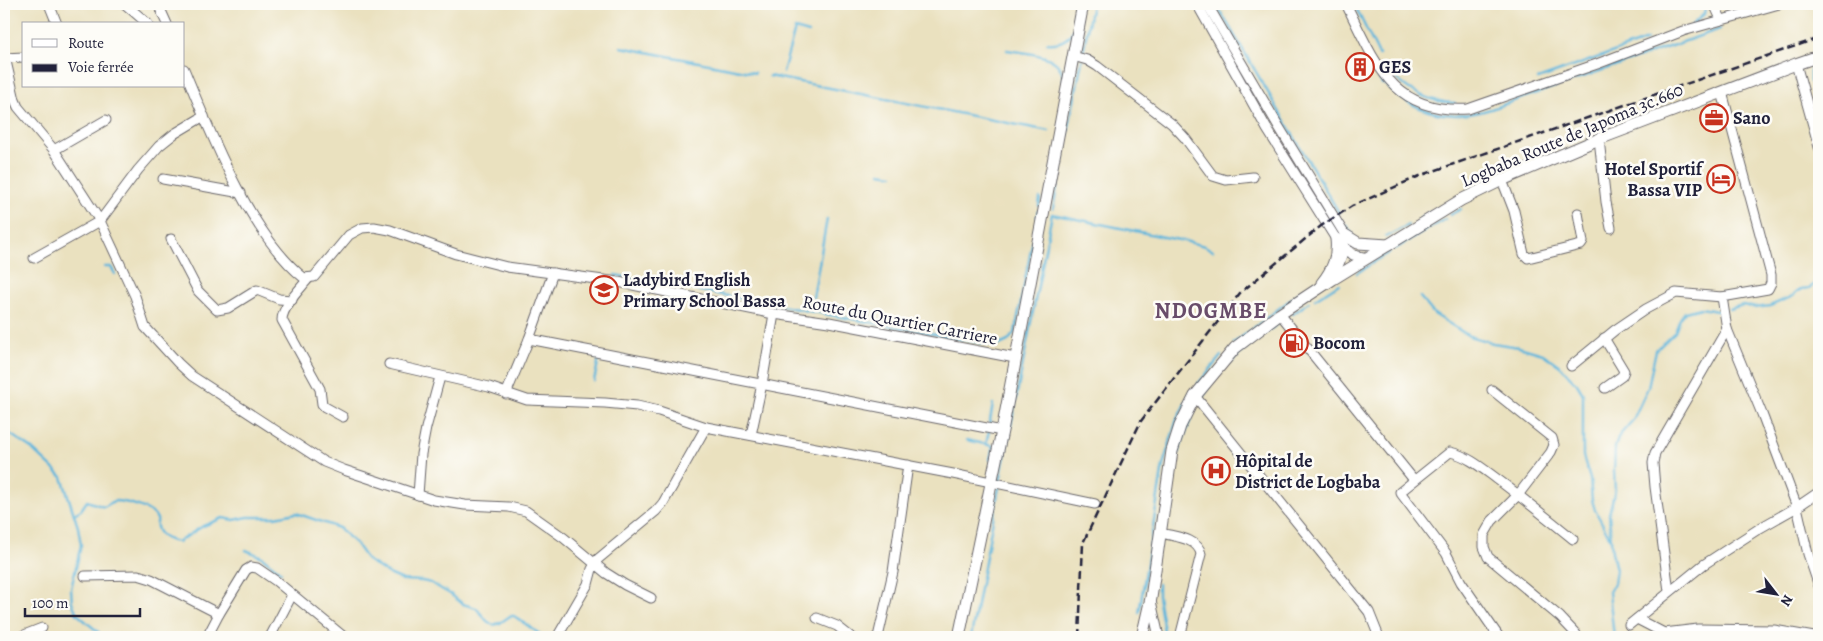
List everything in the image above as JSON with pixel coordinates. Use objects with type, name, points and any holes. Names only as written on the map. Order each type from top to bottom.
[{"type":"main road","points":[[959,637],[992,483],[1083,4]]},
{"type":"main road","name":"Logbaba Route de Japoma 3c.660","points":[[1142,637],[1151,598],[1172,450],[1180,426],[1195,396],[1235,348],[1280,314],[1333,279],[1461,200],[1502,180],[1599,139],[1819,56]]},
{"type":"main road","points":[[1317,290],[1328,276],[1334,263],[1340,237],[1358,243],[1388,245]]},
{"type":"street","points":[[49,4],[56,22]]},
{"type":"street","points":[[125,4],[146,22]]},
{"type":"street","points":[[158,4],[166,22]]},
{"type":"street","points":[[1197,4],[1267,129],[1340,237]]},
{"type":"street","points":[[1207,4],[1279,127],[1340,237],[1344,248],[1357,257],[1368,258]]},
{"type":"street","points":[[1346,4],[1371,54],[1390,82],[1408,97],[1426,105],[1448,110],[1468,109],[1683,31],[1779,4]]},
{"type":"street","points":[[1714,4],[1721,19]]},
{"type":"street","points":[[1074,56],[1087,60],[1097,66],[1172,124],[1186,138],[1214,176],[1226,180],[1253,177]]},
{"type":"street","points":[[22,57],[4,58],[18,107],[54,150],[100,221],[135,296],[145,327],[192,376],[324,462],[418,495],[451,504],[509,507],[526,511],[625,585],[651,598]]},
{"type":"street","points":[[1796,64],[1819,147]]},
{"type":"street","points":[[185,71],[240,193],[261,228],[283,258],[296,271],[308,279]]},
{"type":"street","points":[[1571,366],[1604,338],[1676,293],[1722,297],[1768,289],[1771,283],[1771,275],[1722,92]]},
{"type":"street","points":[[34,258],[100,221],[138,170],[160,146],[174,134],[204,116]]},
{"type":"street","points":[[54,150],[106,120]]},
{"type":"street","points":[[1599,139],[1611,228]]},
{"type":"street","points":[[163,179],[240,193]]},
{"type":"street","points":[[1502,180],[1514,211],[1524,254],[1528,258],[1582,245],[1578,213]]},
{"type":"street","name":"Route du Quartier Carriere","points":[[343,417],[330,411],[322,404],[320,389],[282,320],[282,314],[308,279],[314,278],[349,235],[362,228],[374,227],[390,230],[456,254],[498,265],[618,282],[774,314],[829,322],[1015,358]]},
{"type":"street","points":[[171,239],[198,291],[216,310],[228,308],[257,290],[279,298],[292,300]]},
{"type":"street","points":[[1333,279],[1344,248]]},
{"type":"street","points":[[506,394],[529,339],[553,273]]},
{"type":"street","points":[[1722,297],[1726,329],[1762,414],[1797,508],[1808,554],[1817,572],[1819,586]]},
{"type":"street","points":[[751,435],[774,314]]},
{"type":"street","points":[[1280,314],[1414,480]]},
{"type":"street","points":[[1669,591],[1656,495],[1653,463],[1655,453],[1726,329]]},
{"type":"street","points":[[1604,338],[1624,370],[1622,376],[1605,388]]},
{"type":"street","points":[[529,339],[1002,431]]},
{"type":"street","points":[[389,364],[489,387],[527,400],[605,402],[637,406],[659,411],[706,427],[908,465],[1095,504]]},
{"type":"street","points":[[418,495],[424,437],[440,377]]},
{"type":"street","points":[[1492,390],[1552,438],[1554,445],[1551,452],[1518,495],[1492,520],[1484,535],[1484,547],[1488,557],[1560,617],[1576,634]]},
{"type":"street","points":[[1195,396],[1369,612],[1379,637]]},
{"type":"street","points":[[559,634],[588,584],[595,563],[601,554],[663,504],[706,427]]},
{"type":"street","points":[[1499,637],[1461,582],[1446,553],[1400,492],[1450,452],[1460,454],[1474,462],[1518,495],[1573,539]]},
{"type":"street","points":[[878,637],[894,572],[908,465]]},
{"type":"street","points":[[1812,637],[1774,630],[1734,633],[1698,629],[1664,632],[1633,622],[1703,565],[1760,528],[1797,508],[1819,492]]},
{"type":"street","points":[[1161,533],[1195,543],[1200,548],[1202,554],[1180,637]]},
{"type":"street","points":[[207,637],[246,570],[251,567],[257,568],[292,595],[334,634],[344,637]]},
{"type":"street","points":[[84,576],[138,575],[151,579],[219,614]]},
{"type":"street","points":[[270,637],[292,595]]},
{"type":"street","points":[[1151,598],[1159,637]]},
{"type":"street","points":[[817,618],[837,626],[851,637]]},
{"type":"street","points":[[19,637],[42,628]]},
{"type":"waterway","points":[[1083,53],[1092,4]]},
{"type":"waterway","points":[[1216,4],[1339,213]]},
{"type":"waterway","points":[[1354,4],[1379,55]]},
{"type":"waterway","points":[[1692,25],[1704,14],[1706,4]]},
{"type":"waterway","points":[[783,72],[795,29],[809,33]]},
{"type":"waterway","points":[[1372,63],[1382,84],[1384,83],[1408,102],[1434,112],[1447,115],[1461,115],[1491,109],[1720,29]]},
{"type":"waterway","points":[[1047,43],[1063,41],[1069,37],[1073,30]]},
{"type":"waterway","points":[[1538,79],[1647,40]]},
{"type":"waterway","points":[[621,47],[755,73]]},
{"type":"waterway","points":[[1007,50],[1043,56],[1051,60],[1058,65],[1062,72],[1063,81]]},
{"type":"waterway","points":[[1067,137],[1082,60]]},
{"type":"waterway","points":[[1810,82],[1810,70],[1819,64]]},
{"type":"waterway","points":[[1388,70],[1402,84],[1418,94],[1427,98],[1455,103]]},
{"type":"waterway","points":[[769,76],[1049,131]]},
{"type":"waterway","points":[[1053,209],[1064,149]]},
{"type":"waterway","points":[[880,173],[893,175]]},
{"type":"waterway","points":[[1039,206],[1040,198]]},
{"type":"waterway","points":[[1450,215],[1461,209]]},
{"type":"waterway","points":[[1037,217],[1038,211]]},
{"type":"waterway","points":[[1421,218],[1431,212]]},
{"type":"waterway","points":[[1000,481],[1052,214],[1184,241],[1205,246],[1213,251]]},
{"type":"waterway","points":[[813,298],[827,219]]},
{"type":"waterway","points":[[1395,249],[1445,219]]},
{"type":"waterway","points":[[1346,225],[1352,234]]},
{"type":"waterway","points":[[1386,237],[1408,225]]},
{"type":"waterway","points":[[615,275],[997,346],[1008,341],[1015,332],[1035,229]]},
{"type":"waterway","points":[[1369,265],[1390,252]]},
{"type":"waterway","points":[[1357,273],[1368,266]]},
{"type":"waterway","points":[[105,267],[111,267],[115,274]]},
{"type":"waterway","points":[[1729,309],[1743,305],[1755,308],[1770,306],[1793,296],[1801,289],[1809,288],[1819,281]]},
{"type":"waterway","points":[[1325,293],[1339,284]]},
{"type":"waterway","points":[[1234,343],[1303,290]]},
{"type":"waterway","points":[[1315,299],[1323,294]]},
{"type":"waterway","points":[[1420,297],[1434,314],[1469,336],[1543,354],[1560,366],[1577,384],[1583,394],[1583,456],[1590,479],[1592,500],[1595,510],[1610,538]]},
{"type":"waterway","points":[[1293,314],[1309,302]]},
{"type":"waterway","points":[[1614,637],[1609,592],[1614,583],[1616,570],[1612,552],[1609,514],[1615,490],[1615,447],[1619,436],[1633,420],[1648,387],[1656,350],[1675,332],[1685,312],[1701,308],[1722,312]]},
{"type":"waterway","points":[[1256,339],[1279,323]]},
{"type":"waterway","points":[[1231,362],[1252,342]]},
{"type":"waterway","points":[[1198,384],[1221,356]]},
{"type":"waterway","points":[[594,381],[599,358],[633,365]]},
{"type":"waterway","points":[[1201,399],[1209,387]]},
{"type":"waterway","points":[[1139,613],[1163,465],[1177,419],[1191,392]]},
{"type":"waterway","points":[[989,426],[993,404]]},
{"type":"waterway","points":[[1177,456],[1192,415]]},
{"type":"waterway","points":[[986,444],[989,431]]},
{"type":"waterway","points":[[4,433],[10,434],[31,448],[62,477],[78,527],[81,545],[71,589],[72,602],[77,614],[104,637]]},
{"type":"waterway","points":[[967,440],[993,446],[990,460]]},
{"type":"waterway","points":[[971,637],[999,487]]},
{"type":"waterway","points":[[74,514],[81,510],[87,501],[104,507],[114,501],[125,502],[145,508],[157,519],[157,527],[162,536],[178,542],[203,526],[223,518],[234,520],[248,517],[275,517],[296,513],[339,528],[356,544],[367,560],[389,574],[403,580],[431,583],[463,604],[476,608],[493,625],[500,623],[510,616],[514,616],[544,637]]},
{"type":"waterway","points":[[246,550],[262,557],[281,572]]},
{"type":"waterway","points":[[1158,584],[1158,596],[1165,637]]},
{"type":"waterway","points":[[585,637],[596,632],[606,637]]},
{"type":"railway","points":[[1079,637],[1083,543],[1141,421],[1240,293],[1321,226],[1352,206],[1422,175],[1819,38]]},
{"type":"place","name":"GES","points":[[1360,67]]},
{"type":"place","name":"Sano","points":[[1714,118]]},
{"type":"place","name":"Hotel Sportif Bassa VIP","points":[[1721,179]]},
{"type":"place","name":"Ladybird English Primary School Bassa","points":[[604,290]]},
{"type":"place","name":"Bocom","points":[[1294,343]]},
{"type":"place","name":"Hôpital de District de Logbaba","points":[[1216,471]]},
{"type":"district","name":"NDOGMBE","points":[[1211,311]]}]
